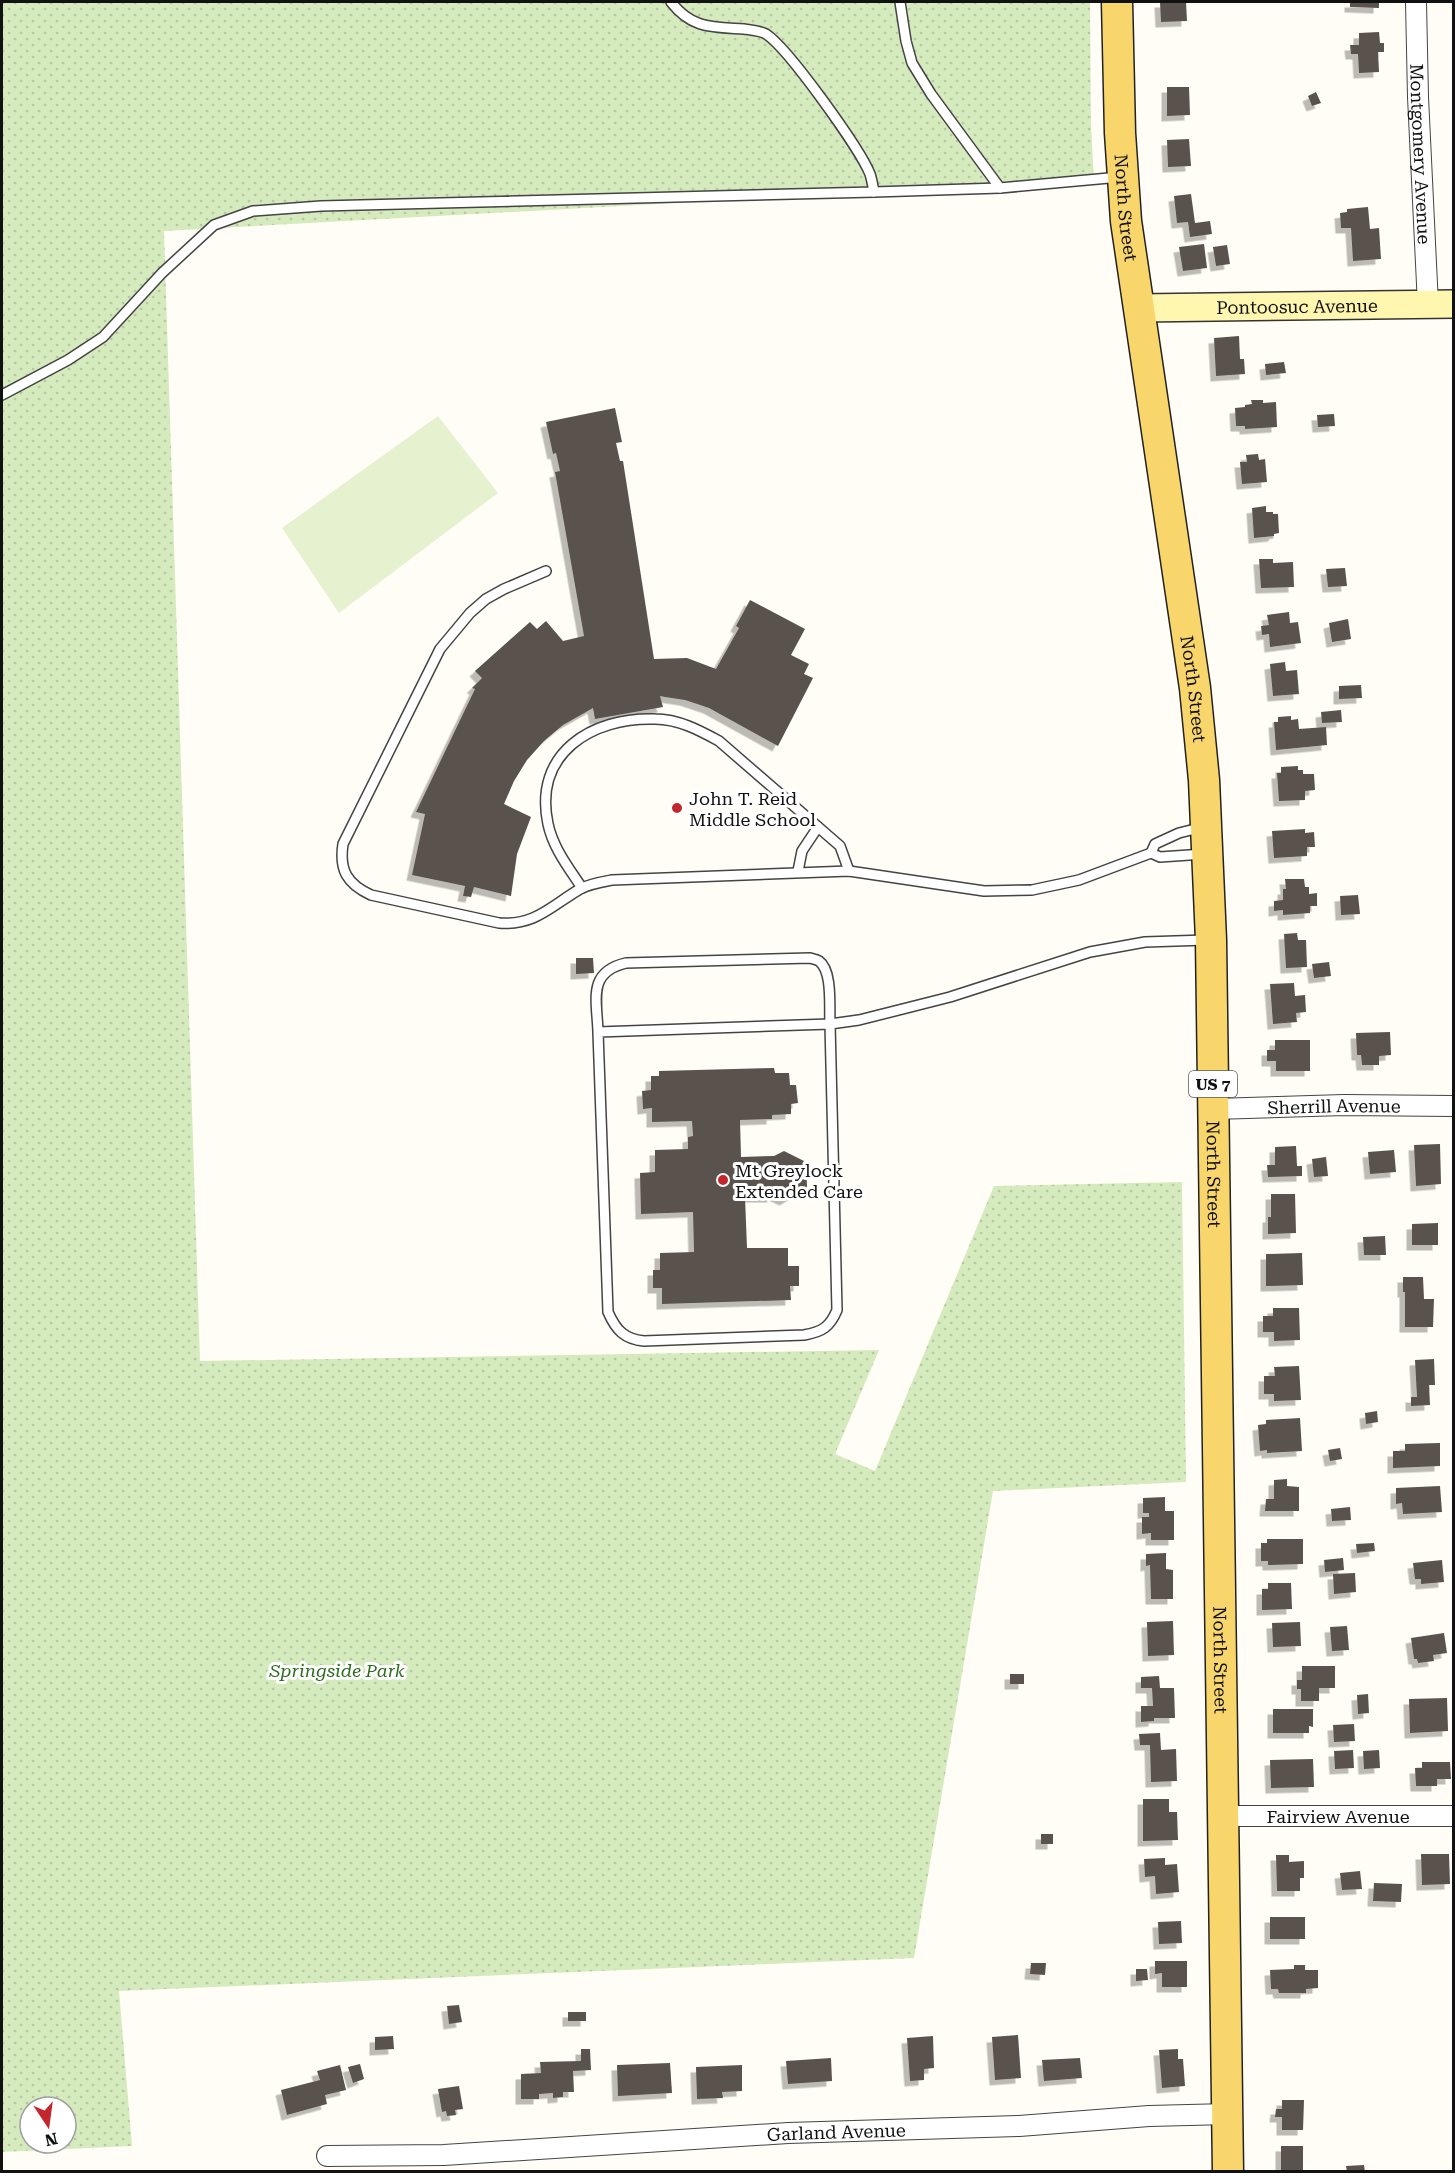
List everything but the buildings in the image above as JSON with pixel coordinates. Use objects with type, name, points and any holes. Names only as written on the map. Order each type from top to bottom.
[{"type":"main road","name":"North Street","points":[[1118,2],[1122,177],[1195,688],[1208,840],[1214,1109],[1228,2172]]},
{"type":"street","name":"Montgomery Avenue","points":[[1416,2],[1418,97],[1441,305]]},
{"type":"street","name":"Pontoosuc Avenue","points":[[1139,308],[1441,305]]},
{"type":"street","name":"Sherrill Avenue","points":[[1214,1109],[1454,1106]]},
{"type":"street","name":"Fairview Avenue","points":[[1224,1816],[1454,1816]]},
{"type":"street","name":"Garland Avenue","points":[[327,2156],[443,2163],[788,2133],[1019,2126],[1149,2116],[1228,2114]]},
{"type":"lane","points":[[671,2],[677,10],[701,26],[766,33],[786,52],[842,128],[870,175],[874,192]]},
{"type":"lane","points":[[900,2],[912,63],[930,94],[1000,188]]},
{"type":"lane","points":[[2,395],[68,360],[103,338],[162,273],[214,225],[253,211],[321,206],[1000,188],[1122,177]]},
{"type":"lane","points":[[546,571],[486,599],[470,613],[440,649],[343,844],[341,858],[352,885],[371,895],[499,923],[513,924],[525,922],[549,910],[582,888],[612,880],[849,871],[984,891],[1032,890],[1079,880],[1151,853],[1160,857],[1208,840]]},
{"type":"lane","points":[[582,888],[556,848],[551,836],[546,816],[545,794],[550,772],[559,758],[584,734],[600,726],[656,718],[675,721],[698,729],[719,741],[840,846],[849,871]]},
{"type":"lane","points":[[798,872],[802,851],[818,827]]},
{"type":"lane","points":[[1151,853],[1155,844],[1179,833],[1208,840]]},
{"type":"lane","points":[[598,1032],[830,1024],[859,1020],[890,1013],[1110,948],[1145,942],[1211,940]]},
{"type":"lane","points":[[810,958],[819,961],[828,976],[830,1024],[837,1310],[833,1322],[824,1330],[804,1335],[645,1341],[631,1340],[621,1334],[608,1312],[597,985],[608,969],[626,963],[810,958]]},
{"type":"green space","name":"Springside Park","points":[[2,2],[1090,2],[1094,180],[164,231],[200,1361],[879,1350],[835,1454],[875,1471],[994,1186],[1182,1182],[1186,1482],[993,1491],[914,1958],[119,1991],[132,2146],[78,2148],[78,2095],[18,2095],[18,2151],[2,2152]]},
{"type":"green space","points":[[438,416],[498,493],[339,613],[282,528]]},
{"type":"place","name":"John T. Reid Middle School","points":[[677,808]]},
{"type":"place","name":"Mt Greylock Extended Care","points":[[723,1180]]}]
